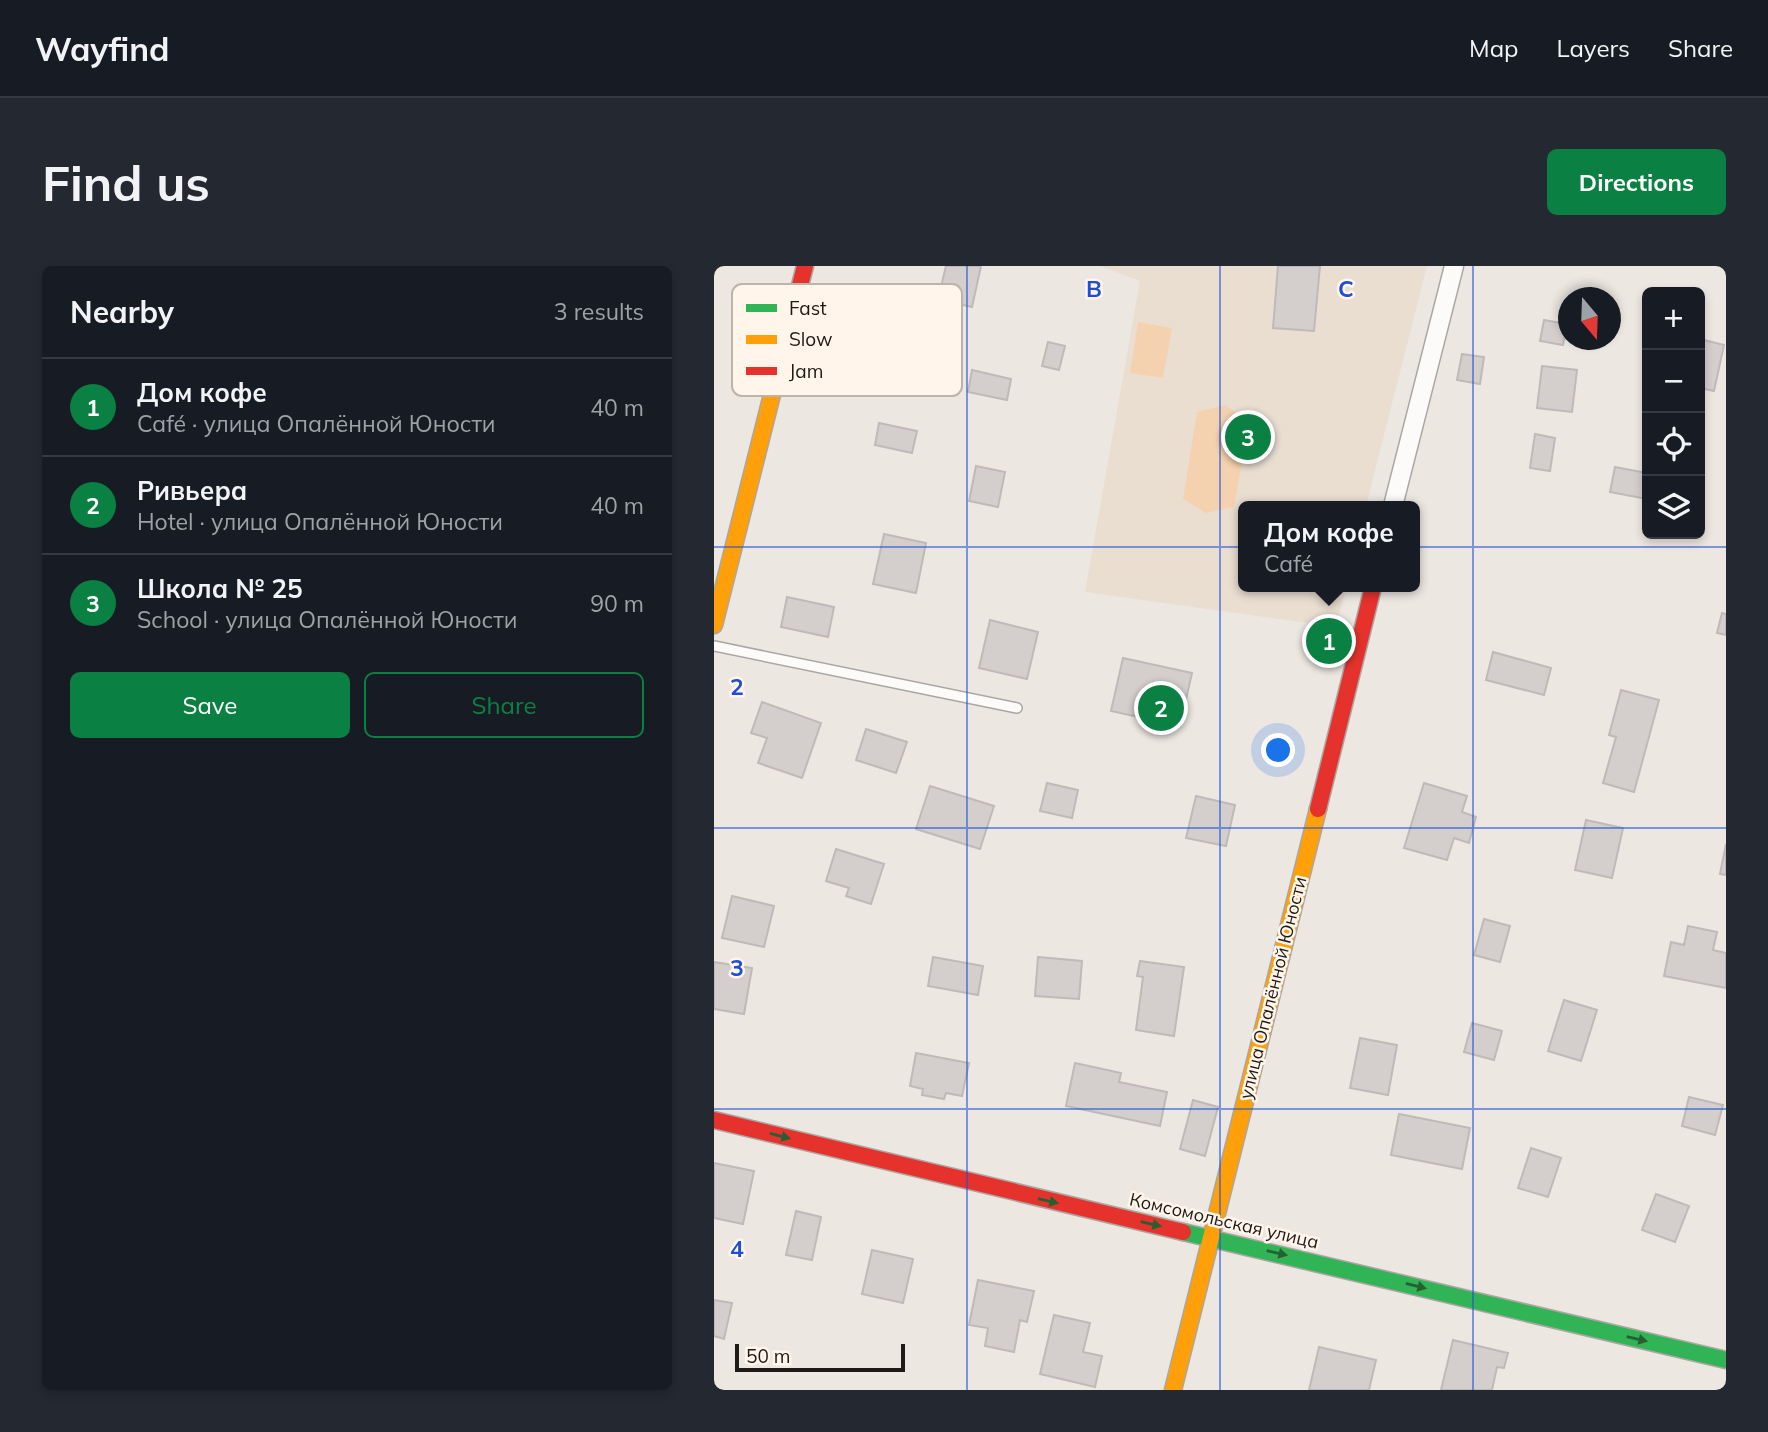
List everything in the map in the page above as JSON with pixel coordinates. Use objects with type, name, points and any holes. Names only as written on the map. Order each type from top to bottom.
[{"type":"street","points":[[801,284],[806,266]]},
{"type":"street","points":[[1394,501],[1454,266]]},
{"type":"street","points":[[714,625],[773,396]]},
{"type":"street","name":"улица Опалённой Юности","points":[[1173,1390],[1372,592]]},
{"type":"street","name":"Комсомольская улица","points":[[714,1120],[1726,1360]]},
{"type":"lane","points":[[714,646],[1017,708]]},
{"type":"shaded area","points":[[1100,266],[1427,266],[1367,501],[1238,501],[1238,592],[1345,592],[1336,627],[1085,592],[1140,281]]},
{"type":"shaded area","points":[[1138,322],[1172,328],[1163,378],[1130,373]]},
{"type":"shaded area","points":[[1225,405],[1249,421],[1234,507],[1206,513],[1183,499],[1197,412]]},
{"type":"building","points":[[946,266],[981,266],[972,307],[962,305],[962,284],[942,284]]},
{"type":"building","points":[[1278,266],[1320,266],[1314,331],[1273,328]]},
{"type":"building","points":[[1544,320],[1558,322],[1558,344],[1540,341]]},
{"type":"building","points":[[1705,340],[1724,345],[1714,391],[1705,389]]},
{"type":"building","points":[[1048,342],[1065,346],[1059,370],[1042,366]]},
{"type":"building","points":[[1462,354],[1484,357],[1480,384],[1457,380]]},
{"type":"building","points":[[1542,366],[1577,370],[1572,412],[1537,408]]},
{"type":"building","points":[[972,370],[1011,379],[1007,400],[968,392]]},
{"type":"building","points":[[879,423],[917,431],[912,453],[875,445]]},
{"type":"building","points":[[1535,434],[1555,438],[1550,471],[1530,468]]},
{"type":"building","points":[[976,466],[1005,472],[998,507],[969,501]]},
{"type":"building","points":[[1615,467],[1642,472],[1642,498],[1610,492]]},
{"type":"building","points":[[884,534],[926,543],[916,593],[873,584]]},
{"type":"building","points":[[787,597],[834,607],[828,637],[781,627]]},
{"type":"building","points":[[1722,613],[1726,614],[1726,635],[1717,633]]},
{"type":"building","points":[[990,620],[1038,632],[1027,679],[979,668]]},
{"type":"building","points":[[1312,623],[1336,627],[1330,653],[1306,650]]},
{"type":"building","points":[[1493,652],[1551,668],[1544,695],[1486,680]]},
{"type":"building","points":[[1123,658],[1192,673],[1180,726],[1111,711]]},
{"type":"building","points":[[1621,690],[1659,700],[1634,792],[1603,783],[1616,737],[1609,735]]},
{"type":"building","points":[[762,702],[821,723],[802,778],[758,763],[767,738],[751,733]]},
{"type":"building","points":[[866,729],[907,742],[896,773],[856,760]]},
{"type":"building","points":[[1047,783],[1078,790],[1072,818],[1040,811]]},
{"type":"building","points":[[1424,783],[1467,796],[1462,812],[1476,817],[1469,843],[1454,838],[1447,860],[1404,848]]},
{"type":"building","points":[[930,786],[994,806],[980,849],[916,829]]},
{"type":"building","points":[[1196,796],[1235,805],[1226,846],[1186,838]]},
{"type":"building","points":[[1586,820],[1623,828],[1612,878],[1575,870]]},
{"type":"building","points":[[1726,844],[1726,875],[1720,874]]},
{"type":"building","points":[[836,849],[884,864],[871,904],[846,896],[849,888],[826,881]]},
{"type":"building","points":[[732,896],[774,906],[764,947],[722,938]]},
{"type":"building","points":[[1484,919],[1510,926],[1500,962],[1474,955]]},
{"type":"building","points":[[1688,926],[1717,932],[1713,950],[1726,953],[1726,988],[1664,976],[1671,942],[1684,945]]},
{"type":"building","points":[[933,957],[983,966],[978,995],[928,986]]},
{"type":"building","points":[[1038,957],[1082,961],[1079,999],[1035,996]]},
{"type":"building","points":[[1140,961],[1184,967],[1174,1036],[1136,1030],[1143,977],[1137,976]]},
{"type":"building","points":[[714,962],[752,968],[744,1014],[714,1009]]},
{"type":"building","points":[[1564,1000],[1597,1010],[1581,1061],[1548,1051]]},
{"type":"building","points":[[1472,1023],[1502,1031],[1494,1060],[1464,1052]]},
{"type":"building","points":[[1360,1038],[1397,1045],[1388,1095],[1350,1088]]},
{"type":"building","points":[[916,1053],[969,1063],[962,1096],[946,1093],[944,1099],[922,1095],[923,1089],[910,1086]]},
{"type":"building","points":[[1075,1063],[1121,1073],[1119,1082],[1167,1092],[1160,1126],[1066,1106]]},
{"type":"building","points":[[1689,1097],[1723,1105],[1715,1135],[1682,1126]]},
{"type":"building","points":[[1193,1100],[1218,1107],[1205,1156],[1180,1149]]},
{"type":"building","points":[[1399,1114],[1470,1128],[1462,1169],[1391,1155]]},
{"type":"building","points":[[1531,1148],[1561,1158],[1548,1197],[1518,1188]]},
{"type":"building","points":[[714,1163],[754,1171],[743,1224],[714,1218]]},
{"type":"building","points":[[1656,1194],[1689,1206],[1675,1242],[1642,1230]]},
{"type":"building","points":[[796,1211],[821,1217],[812,1260],[786,1255]]},
{"type":"building","points":[[872,1250],[913,1259],[903,1303],[862,1294]]},
{"type":"building","points":[[978,1280],[1034,1291],[1027,1322],[1020,1320],[1014,1352],[985,1346],[988,1328],[969,1325]]},
{"type":"building","points":[[714,1300],[732,1303],[724,1339],[714,1336]]},
{"type":"building","points":[[1054,1315],[1090,1323],[1083,1352],[1102,1356],[1095,1387],[1040,1374]]},
{"type":"building","points":[[1453,1340],[1508,1353],[1504,1368],[1497,1367],[1492,1390],[1441,1390]]},
{"type":"building","points":[[1319,1347],[1376,1360],[1369,1390],[1309,1390]]},
{"type":"traffic: fast","points":[[1183,1232],[1726,1360]]},
{"type":"traffic: slow","points":[[714,625],[772,396]]},
{"type":"traffic: slow","points":[[1173,1390],[1318,809]]},
{"type":"traffic: jam","points":[[800,284],[805,266]]},
{"type":"traffic: jam","points":[[1318,809],[1372,592]]},
{"type":"traffic: jam","points":[[714,1120],[1183,1232]]},
{"type":"place","name":"Школа № 25","points":[[1248,437]]},
{"type":"place","name":"Дом кофе","points":[[1329,641]]},
{"type":"place","name":"Ривьера","points":[[1161,708]]}]
